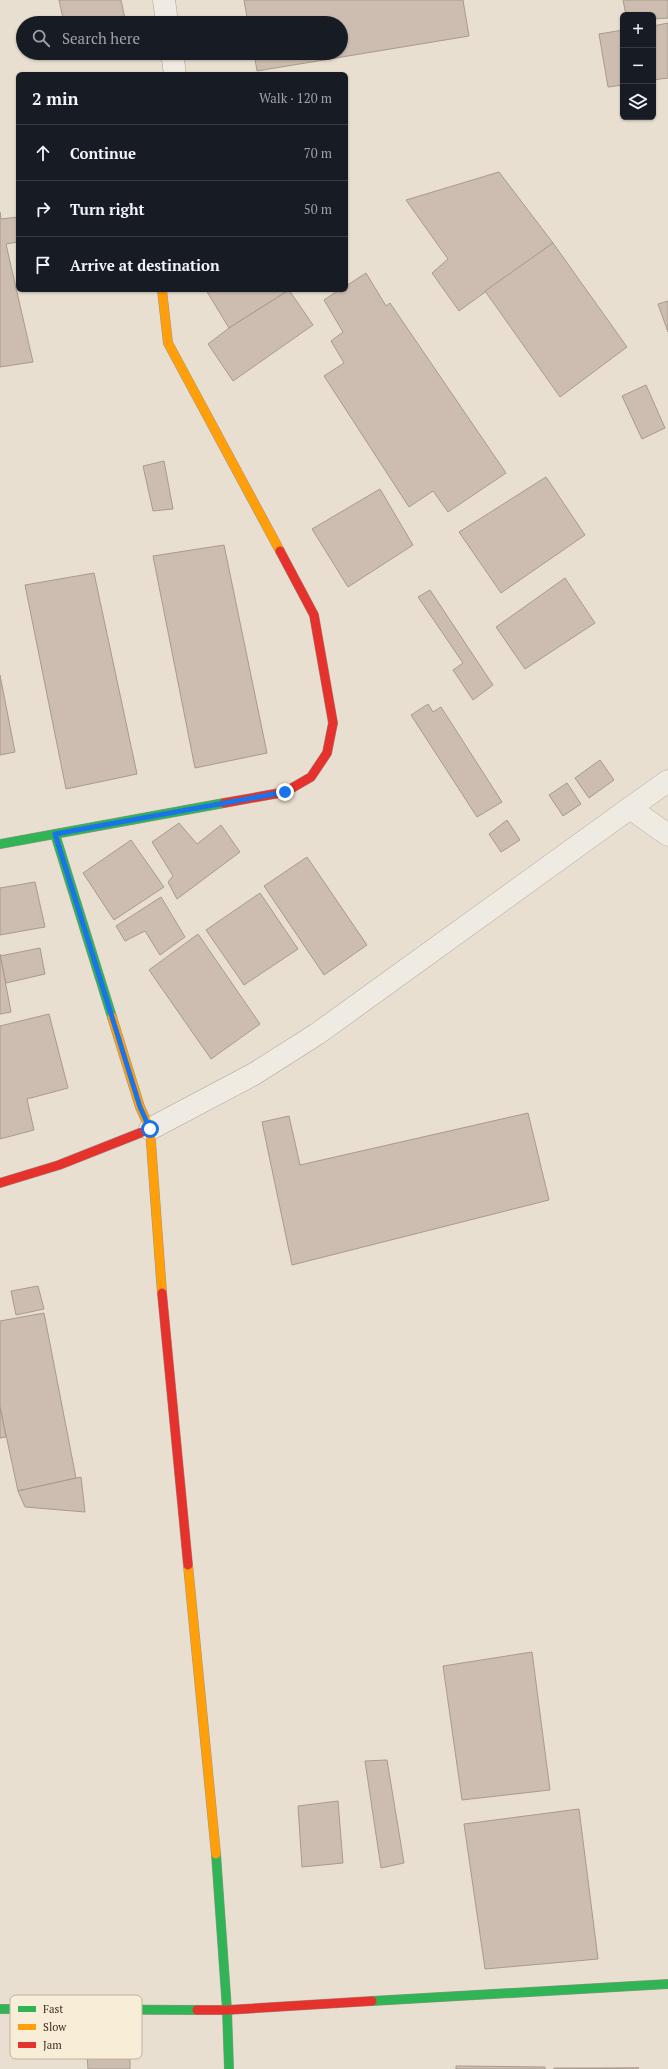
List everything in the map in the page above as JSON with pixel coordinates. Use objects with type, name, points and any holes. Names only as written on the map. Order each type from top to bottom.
[{"type":"street","points":[[164,0],[166,16]]},
{"type":"street","points":[[173,60],[175,72]]},
{"type":"street","points":[[0,844],[285,792],[310,777],[327,753],[333,722],[314,614],[168,343],[162,292]]},
{"type":"street","points":[[0,1183],[59,1165],[150,1129],[254,1074],[317,1034],[668,781]]},
{"type":"street","points":[[630,808],[668,835]]},
{"type":"street","points":[[55,834],[140,1107],[150,1129],[167,1353],[216,1859],[227,2010],[229,2069]]},
{"type":"street","points":[[142,2010],[227,2010],[668,1984]]},
{"type":"street","points":[[0,2009],[10,2009]]},
{"type":"building","points":[[59,0],[121,0],[124,16],[62,16]]},
{"type":"building","points":[[244,0],[463,0],[469,36],[348,56],[348,16],[247,16]]},
{"type":"building","points":[[623,0],[668,0],[668,18],[656,19],[656,12],[625,12]]},
{"type":"building","points":[[668,23],[668,78],[656,80],[656,48],[656,25]]},
{"type":"building","points":[[620,30],[620,85],[608,87],[599,34]]},
{"type":"building","points":[[255,60],[324,60],[257,71]]},
{"type":"building","points":[[499,172],[553,243],[459,311],[432,273],[448,259],[406,200]]},
{"type":"building","points":[[0,212],[1,219],[16,217],[16,242],[6,244],[33,362],[0,367]]},
{"type":"building","points":[[553,243],[627,347],[560,397],[485,291]]},
{"type":"building","points":[[366,273],[386,306],[390,303],[506,473],[448,512],[433,491],[409,507],[324,376],[344,363],[331,341],[343,332],[324,300],[336,292],[348,292],[348,285]]},
{"type":"building","points":[[207,292],[286,292],[229,328]]},
{"type":"building","points":[[286,292],[290,292],[313,325],[233,381],[208,344],[229,328]]},
{"type":"building","points":[[668,301],[668,332],[658,304]]},
{"type":"building","points":[[646,385],[665,428],[642,439],[622,396]]},
{"type":"building","points":[[164,461],[173,509],[153,511],[143,466]]},
{"type":"building","points":[[546,477],[585,535],[501,593],[459,532]]},
{"type":"building","points":[[380,489],[413,545],[348,587],[312,529]]},
{"type":"building","points":[[224,545],[267,753],[195,768],[153,556]]},
{"type":"building","points":[[94,573],[137,774],[66,789],[25,585]]},
{"type":"building","points":[[565,578],[595,623],[525,669],[496,627]]},
{"type":"building","points":[[430,590],[493,685],[473,700],[453,670],[463,663],[418,597]]},
{"type":"building","points":[[0,675],[15,752],[0,755]]},
{"type":"building","points":[[428,704],[433,712],[441,707],[502,802],[477,817],[411,715]]},
{"type":"building","points":[[600,760],[614,780],[589,798],[575,778]]},
{"type":"building","points":[[567,783],[581,804],[563,816],[549,795]]},
{"type":"building","points":[[507,820],[520,840],[501,852],[489,834]]},
{"type":"building","points":[[179,823],[197,844],[221,825],[240,852],[177,899],[168,882],[173,876],[152,842]]},
{"type":"building","points":[[131,840],[164,887],[114,920],[83,873]]},
{"type":"building","points":[[307,857],[367,945],[324,975],[264,886]]},
{"type":"building","points":[[35,882],[45,927],[0,935],[0,888]]},
{"type":"building","points":[[260,893],[298,949],[244,985],[206,930]]},
{"type":"building","points":[[161,897],[185,937],[160,955],[145,931],[125,941],[116,926]]},
{"type":"building","points":[[198,934],[260,1024],[211,1059],[149,970]]},
{"type":"building","points":[[40,948],[45,974],[6,983],[0,956]]},
{"type":"building","points":[[0,954],[11,1012],[0,1014]]},
{"type":"building","points":[[49,1014],[68,1088],[27,1099],[34,1130],[0,1139],[0,1026]]},
{"type":"building","points":[[528,1113],[549,1200],[292,1265],[262,1122],[289,1116],[300,1165]]},
{"type":"building","points":[[38,1286],[44,1309],[16,1315],[11,1291]]},
{"type":"building","points":[[44,1313],[76,1478],[18,1491],[0,1407],[0,1321]]},
{"type":"building","points":[[0,1407],[6,1437],[0,1438]]},
{"type":"building","points":[[81,1477],[85,1512],[25,1507],[18,1491]]},
{"type":"building","points":[[532,1652],[550,1790],[462,1800],[443,1666]]},
{"type":"building","points":[[387,1760],[404,1863],[381,1868],[365,1761]]},
{"type":"building","points":[[338,1801],[343,1863],[302,1867],[298,1806]]},
{"type":"building","points":[[579,1809],[598,1959],[485,1969],[464,1824]]},
{"type":"building","points":[[87,2059],[130,2059],[130,2069],[88,2069]]},
{"type":"building","points":[[456,2066],[545,2067],[545,2069],[456,2069]]},
{"type":"building","points":[[554,2068],[639,2068],[554,2069]]},
{"type":"traffic: fast","points":[[0,844],[224,803]]},
{"type":"traffic: fast","points":[[55,834],[112,1017]]},
{"type":"traffic: fast","points":[[216,1854],[227,2010],[229,2069]]},
{"type":"traffic: fast","points":[[372,2001],[668,1984]]},
{"type":"traffic: fast","points":[[0,2009],[10,2009]]},
{"type":"traffic: fast","points":[[142,2010],[197,2010]]},
{"type":"traffic: slow","points":[[162,292],[168,343],[280,551]]},
{"type":"traffic: slow","points":[[112,1017],[140,1107],[150,1129],[162,1293]]},
{"type":"traffic: slow","points":[[188,1565],[216,1854]]},
{"type":"traffic: jam","points":[[224,803],[285,792],[311,777],[327,753],[333,723],[314,615],[280,551]]},
{"type":"traffic: jam","points":[[0,1183],[59,1165],[150,1129]]},
{"type":"traffic: jam","points":[[162,1293],[188,1565]]},
{"type":"traffic: jam","points":[[197,2010],[227,2010],[372,2001]]},
{"type":"route","points":[[150,1129],[140,1107],[55,834],[285,792]]}]
